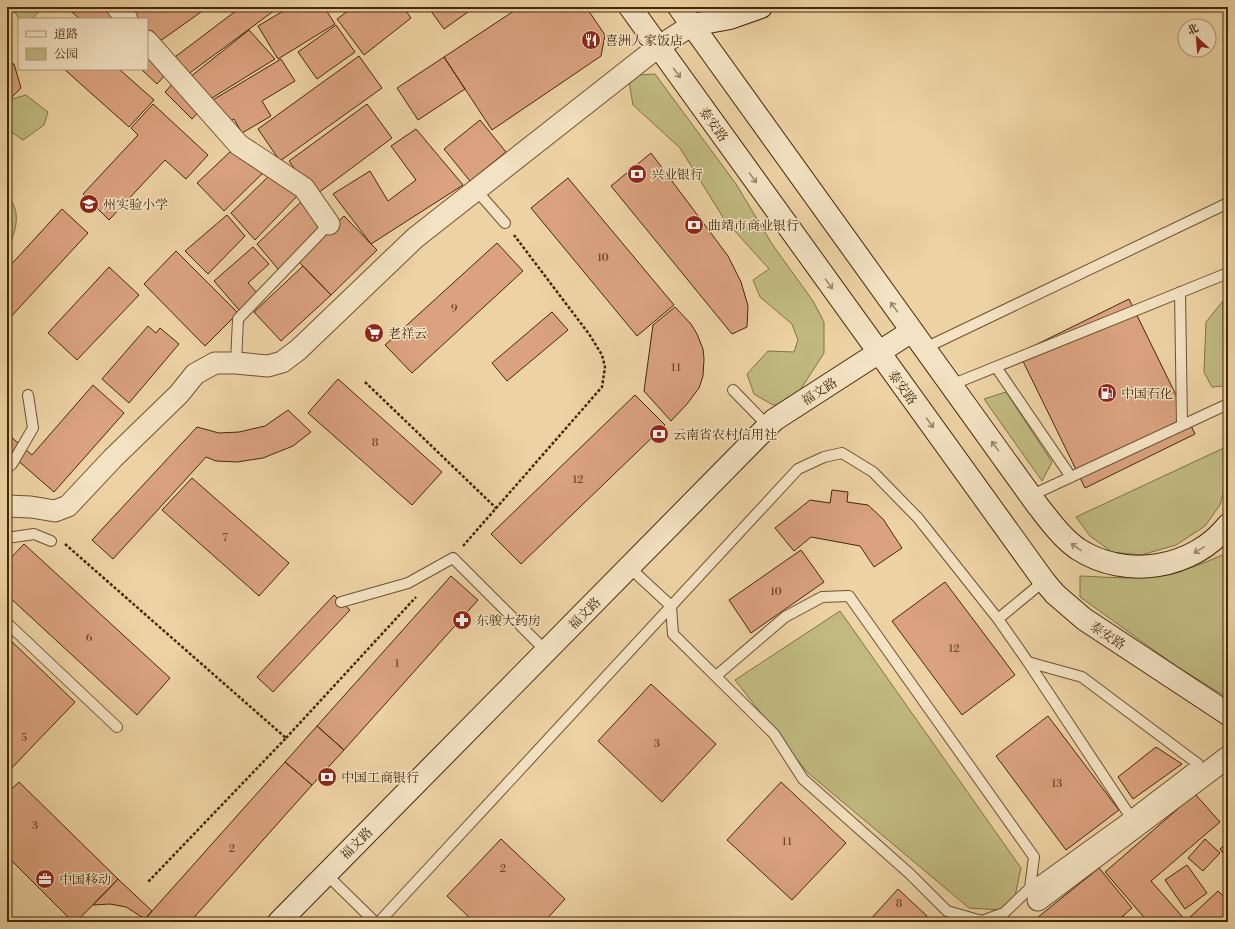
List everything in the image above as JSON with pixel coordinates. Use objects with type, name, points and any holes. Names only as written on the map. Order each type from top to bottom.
[{"type":"main road","name":"泰安路","points":[[630,7],[1044,581],[1055,594],[1084,619],[1228,714]]},
{"type":"main road","points":[[679,7],[1030,496],[1052,524],[1068,541],[1100,560],[1119,565],[1151,566],[1165,564],[1186,557],[1215,539],[1228,524]]},
{"type":"main road","points":[[692,25],[730,18],[761,7]]},
{"type":"main road","name":"福文路","points":[[279,922],[774,420],[912,331]]},
{"type":"street","points":[[117,7],[126,18]]},
{"type":"street","points":[[7,506],[31,507],[55,511],[68,506],[113,458],[179,394],[195,374],[214,364],[236,363],[268,366],[282,362],[298,350],[415,238],[658,46],[692,25]]},
{"type":"street","points":[[148,42],[239,145],[304,188],[329,224]]},
{"type":"street","points":[[1034,894],[1228,757]]},
{"type":"lane","points":[[476,190],[505,223]]},
{"type":"lane","points":[[925,348],[1228,203]]},
{"type":"lane","points":[[236,363],[238,319],[329,224]]},
{"type":"lane","points":[[951,385],[1228,273]]},
{"type":"lane","points":[[1180,292],[1182,425]]},
{"type":"lane","points":[[996,367],[1071,477]]},
{"type":"lane","points":[[733,390],[768,426]]},
{"type":"lane","points":[[7,468],[12,464],[33,428],[28,396]]},
{"type":"lane","points":[[1030,496],[1228,404]]},
{"type":"lane","points":[[379,922],[798,469],[824,457],[842,453],[873,472],[918,518],[998,619],[1130,816]]},
{"type":"lane","points":[[7,538],[34,534],[51,541]]},
{"type":"lane","points":[[341,602],[408,583],[453,558],[546,651]]},
{"type":"lane","points":[[630,566],[671,606],[673,634],[774,734],[803,779],[904,869],[948,911],[982,921],[1004,913],[1034,894],[1130,816],[1198,764],[1082,677],[1028,662]]},
{"type":"lane","points":[[998,619],[1044,581]]},
{"type":"lane","points":[[716,676],[785,617],[822,597],[849,596],[1034,857],[1034,894]]},
{"type":"lane","points":[[7,623],[118,727]]},
{"type":"lane","points":[[326,874],[375,922]]},
{"type":"path","points":[[453,558],[602,387],[605,367],[602,356],[589,334],[505,223]]},
{"type":"path","points":[[365,382],[496,508]]},
{"type":"path","points":[[51,541],[63,542],[286,738]]},
{"type":"path","points":[[147,883],[286,738],[420,592]]},
{"type":"green space","points":[[12,7],[43,7],[33,18],[18,18]]},
{"type":"green space","points":[[655,74],[736,184],[772,244],[813,301],[824,322],[824,353],[797,395],[783,407],[771,404],[754,394],[747,374],[768,351],[794,352],[798,340],[792,324],[760,297],[753,280],[769,269],[724,219],[680,148],[633,105],[629,82],[639,75]]},
{"type":"green space","points":[[26,95],[48,112],[44,125],[23,140],[7,129],[7,99]]},
{"type":"green space","points":[[7,195],[15,207],[16,220],[12,240],[7,248]]},
{"type":"green space","points":[[1223,301],[1224,386],[1212,387],[1204,372],[1206,322]]},
{"type":"green space","points":[[1006,392],[1052,462],[1042,481],[984,399]]},
{"type":"green space","points":[[1228,446],[1228,477],[1220,505],[1205,526],[1176,545],[1141,555],[1112,552],[1090,536],[1076,517]]},
{"type":"green space","points":[[1227,553],[1228,698],[1176,666],[1080,597],[1080,576],[1132,578],[1153,577],[1188,569]]},
{"type":"green space","points":[[840,611],[1021,868],[1015,896],[1001,910],[969,908],[807,772],[735,680]]},
{"type":"building","points":[[66,7],[108,7],[117,18],[79,18]]},
{"type":"building","points":[[135,7],[208,7],[156,44],[148,33],[148,18],[137,18],[132,10]]},
{"type":"building","points":[[241,7],[273,7],[275,10],[183,78],[171,60]]},
{"type":"building","points":[[290,7],[324,7],[335,24],[278,59],[258,26]]},
{"type":"building","points":[[353,7],[403,7],[411,18],[364,55],[337,19]]},
{"type":"building","points":[[428,7],[475,7],[444,29]]},
{"type":"building","points":[[520,7],[586,7],[605,35],[601,56],[492,130],[444,57]]},
{"type":"building","points":[[336,25],[355,52],[317,79],[298,52]]},
{"type":"building","points":[[249,30],[275,59],[207,101],[190,77]]},
{"type":"building","points":[[148,55],[167,73],[157,84],[142,70],[148,70]]},
{"type":"building","points":[[359,56],[382,88],[280,161],[258,129]]},
{"type":"building","points":[[444,57],[465,89],[418,120],[397,88]]},
{"type":"building","points":[[281,59],[295,81],[262,101],[271,116],[242,133],[234,119],[226,124],[211,101]]},
{"type":"building","points":[[7,63],[14,64],[21,88],[12,97],[7,97]]},
{"type":"building","points":[[65,70],[120,70],[154,100],[129,127]]},
{"type":"building","points":[[175,81],[203,107],[192,119],[165,92]]},
{"type":"building","points":[[153,104],[208,155],[186,179],[165,160],[109,220],[83,194],[138,135],[131,128]]},
{"type":"building","points":[[367,104],[392,138],[314,196],[289,161]]},
{"type":"building","points":[[480,120],[506,152],[470,181],[444,149]]},
{"type":"building","points":[[416,129],[463,185],[371,244],[333,194],[370,171],[388,201],[416,180],[391,146]]},
{"type":"building","points":[[231,151],[267,169],[224,211],[197,183]]},
{"type":"building","points":[[651,153],[728,256],[741,282],[748,306],[747,327],[732,334],[611,186]]},
{"type":"building","points":[[271,174],[300,193],[255,240],[231,213]]},
{"type":"building","points":[[568,178],[674,305],[637,336],[531,208]]},
{"type":"building","points":[[305,198],[323,224],[278,269],[257,244]]},
{"type":"building","points":[[62,209],[88,233],[7,321],[7,269]]},
{"type":"building","points":[[227,215],[245,236],[208,274],[185,251]]},
{"type":"building","points":[[344,216],[377,250],[331,295],[298,261]]},
{"type":"building","points":[[497,243],[523,271],[412,373],[385,345]]},
{"type":"building","points":[[253,247],[269,264],[248,283],[258,294],[240,311],[214,281]]},
{"type":"building","points":[[176,251],[238,313],[205,346],[144,284]]},
{"type":"building","points":[[303,266],[331,295],[281,341],[254,312]]},
{"type":"building","points":[[109,267],[139,295],[77,360],[48,333]]},
{"type":"building","name":"中国石化","points":[[1129,299],[1195,434],[1085,488],[1019,353]]},
{"type":"building","points":[[675,307],[691,324],[697,334],[703,349],[704,359],[703,376],[699,388],[687,404],[671,421],[644,391],[653,325]]},
{"type":"building","points":[[552,312],[568,330],[507,381],[492,363]]},
{"type":"building","points":[[148,326],[156,333],[160,328],[179,344],[129,403],[102,379]]},
{"type":"building","points":[[338,379],[442,472],[412,505],[308,413]]},
{"type":"building","points":[[93,385],[124,413],[54,492],[7,451],[7,440],[10,436],[32,455]]},
{"type":"building","points":[[635,395],[665,425],[521,564],[491,534]]},
{"type":"building","points":[[288,410],[311,432],[293,446],[263,458],[237,462],[216,461],[206,457],[113,559],[92,540],[197,427],[219,433],[239,432],[265,426]]},
{"type":"building","points":[[192,478],[289,563],[259,596],[162,510]]},
{"type":"building","points":[[832,490],[848,492],[847,502],[868,505],[883,519],[902,548],[874,567],[860,546],[811,537],[794,551],[775,528],[810,500],[830,503]]},
{"type":"building","points":[[24,544],[170,678],[137,715],[7,595],[7,562]]},
{"type":"building","points":[[801,550],[824,582],[751,633],[729,600]]},
{"type":"building","points":[[451,576],[478,600],[344,750],[317,726]]},
{"type":"building","points":[[945,582],[1015,675],[962,715],[892,621]]},
{"type":"building","points":[[334,595],[350,610],[273,692],[257,677]]},
{"type":"building","points":[[7,637],[75,702],[7,773]]},
{"type":"building","points":[[651,684],[716,744],[662,802],[598,741]]},
{"type":"building","points":[[1048,716],[1119,810],[1066,850],[996,756]]},
{"type":"building","points":[[317,726],[344,750],[312,785],[285,762]]},
{"type":"building","points":[[1156,747],[1182,764],[1133,799],[1118,777]]},
{"type":"building","points":[[285,762],[312,785],[190,922],[148,922],[145,919]]},
{"type":"building","points":[[19,782],[118,879],[76,922],[73,922],[7,856],[7,793]]},
{"type":"building","points":[[781,782],[846,843],[792,900],[727,840]]},
{"type":"building","points":[[1195,794],[1220,822],[1151,881],[1187,922],[1148,922],[1105,872]]},
{"type":"building","points":[[501,839],[565,899],[544,922],[474,922],[447,896]]},
{"type":"building","points":[[1205,839],[1220,853],[1203,871],[1188,858]]},
{"type":"building","points":[[1228,842],[1228,860],[1220,849]]},
{"type":"building","points":[[1187,865],[1207,893],[1185,909],[1165,880]]},
{"type":"building","points":[[1099,868],[1132,908],[1116,922],[1032,922]]},
{"type":"building","points":[[118,879],[152,911],[145,919],[126,907],[110,904],[93,905]]},
{"type":"building","points":[[898,889],[927,916],[921,922],[868,922]]},
{"type":"building","points":[[1218,891],[1228,901],[1228,922],[1192,922],[1189,918]]},
{"type":"building","points":[[1123,916],[1128,922],[1116,922]]},
{"type":"place","name":"喜洲人家饭店","points":[[591,40]]},
{"type":"place","name":"兴业银行","points":[[637,174]]},
{"type":"place","name":"州实验小学","points":[[89,204]]},
{"type":"place","name":"曲靖市商业银行","points":[[694,225]]},
{"type":"place","name":"老祥云","points":[[374,333]]},
{"type":"place","name":"中国石化","points":[[1107,393]]},
{"type":"place","name":"云南省农村信用社","points":[[659,434]]},
{"type":"place","name":"东骏大药房","points":[[462,620]]},
{"type":"place","name":"中国工商银行","points":[[327,777]]},
{"type":"place","name":"中国移动","points":[[45,879]]}]
